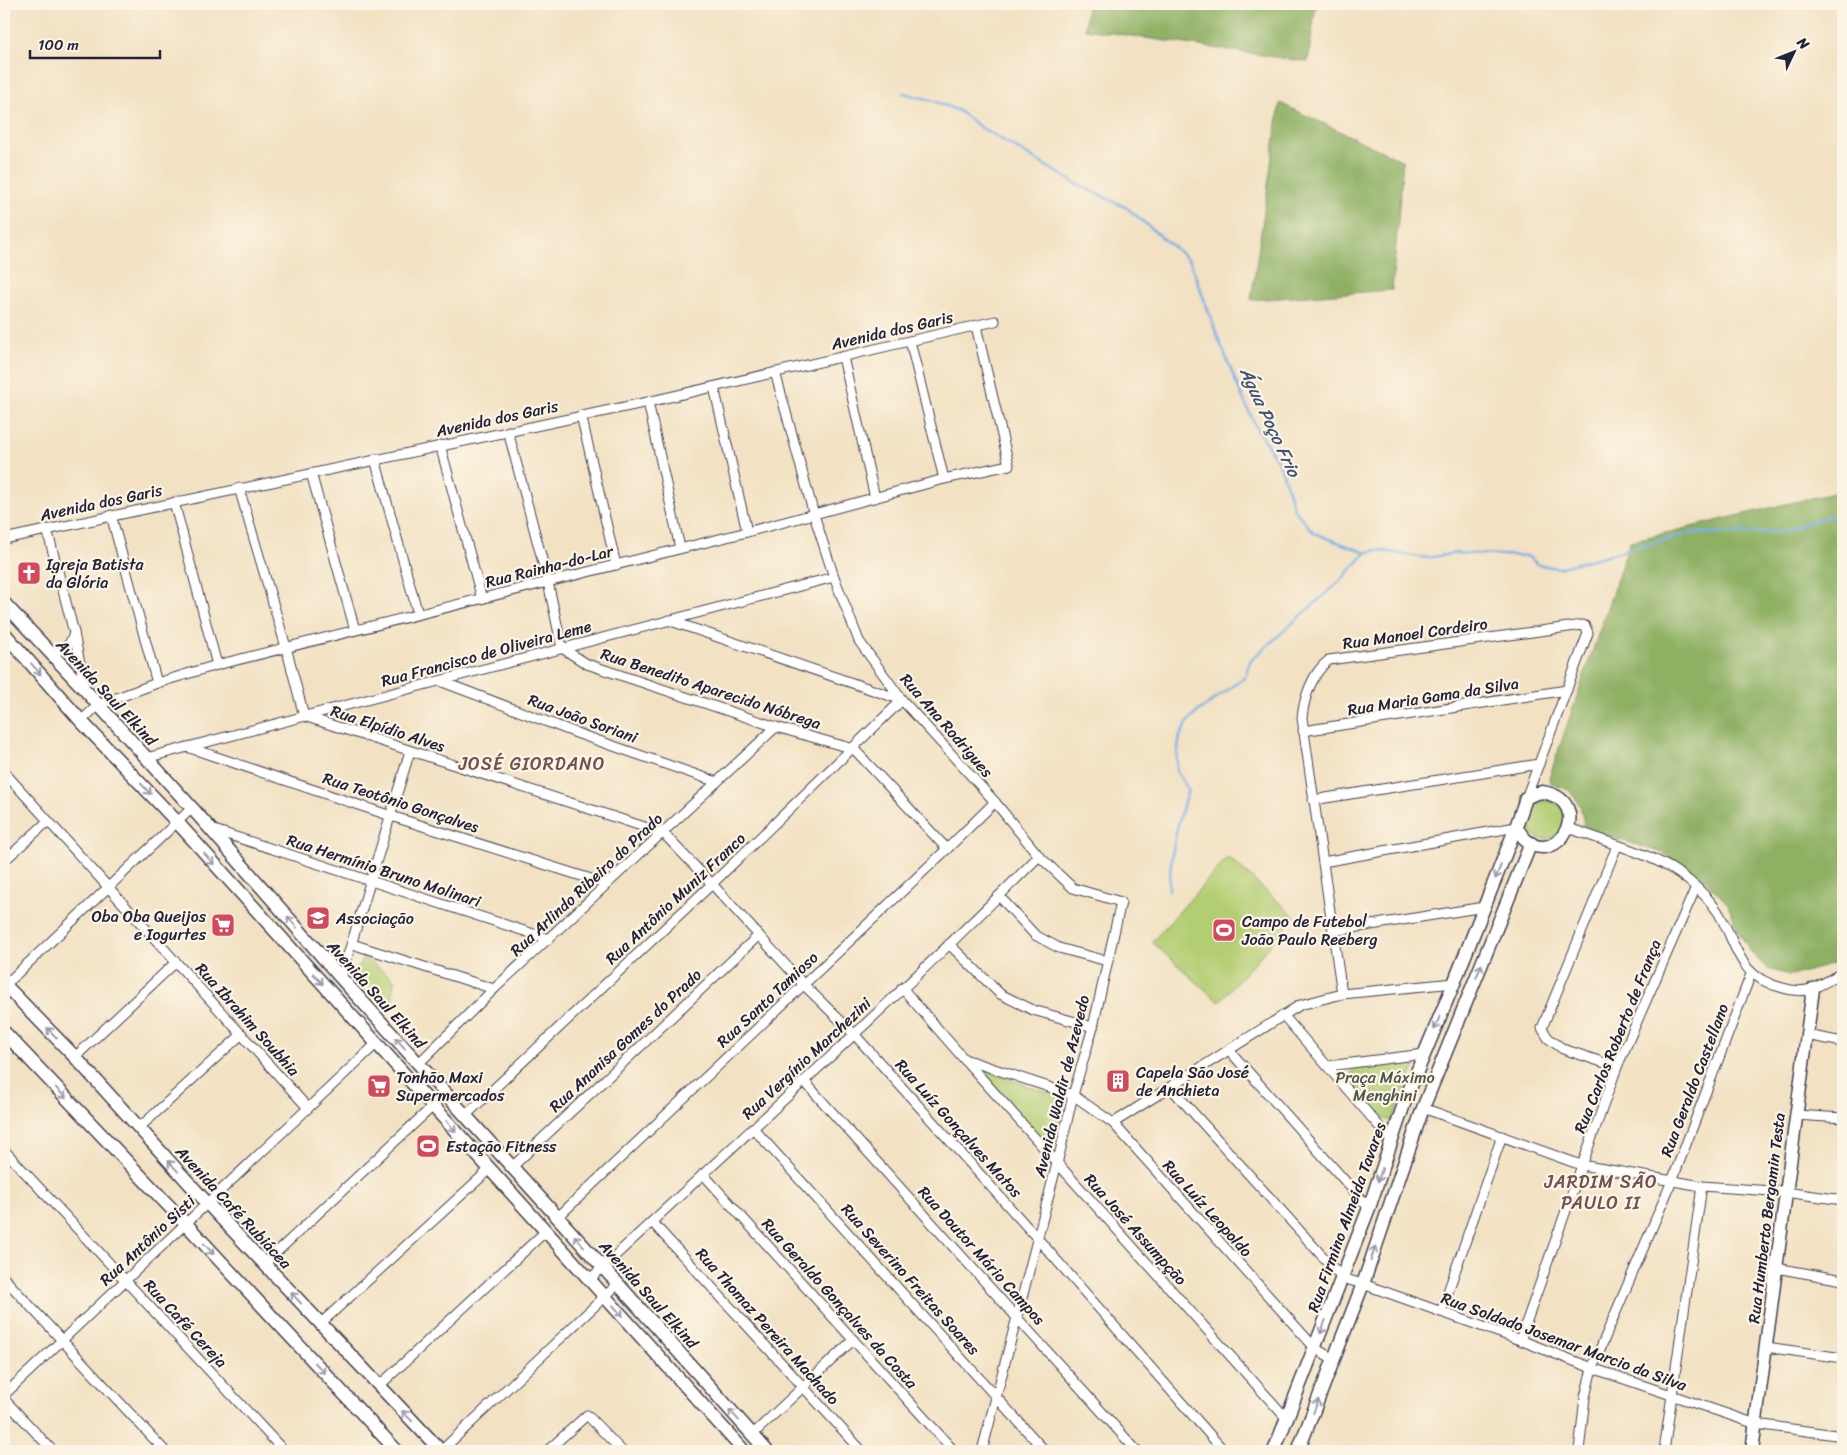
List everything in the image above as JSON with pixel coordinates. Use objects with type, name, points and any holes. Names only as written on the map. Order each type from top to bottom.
[{"type":"street","name":"Avenida dos Garis","points":[[4,539],[648,402],[995,321]]},
{"type":"street","name":"Rua Rainha-do-Lar","points":[[98,705],[157,683],[217,665],[814,515],[944,479],[1010,465],[976,326]]},
{"type":"street","points":[[910,341],[944,479]]},
{"type":"street","points":[[843,357],[875,498]]},
{"type":"street","name":"Rua Ana Rodrigues","points":[[775,372],[814,515],[834,576],[859,641],[902,700],[995,802],[1039,856],[1073,888],[1120,902]]},
{"type":"street","points":[[714,387],[747,532]]},
{"type":"street","points":[[648,402],[680,548]]},
{"type":"street","points":[[581,415],[616,565]]},
{"type":"street","points":[[508,431],[548,582],[562,648]]},
{"type":"street","points":[[440,445],[482,598]]},
{"type":"street","points":[[374,459],[418,614]]},
{"type":"street","points":[[311,473],[355,630]]},
{"type":"street","points":[[239,488],[286,647],[304,716]]},
{"type":"street","points":[[174,502],[217,665]]},
{"type":"street","points":[[111,516],[157,683]]},
{"type":"street","points":[[47,529],[74,633],[85,690]]},
{"type":"street","name":"Rua Francisco de Oliveira Leme","points":[[146,758],[834,576]]},
{"type":"street","name":"Avenida Saul Elkind","points":[[4,603],[192,808],[341,978],[767,1451]]},
{"type":"street","points":[[668,620],[902,700]]},
{"type":"street","name":"Rua Firmino Almeida Tavares","points":[[1274,1451],[1369,1208],[1391,1140],[1424,1054],[1516,827],[1588,633],[1587,628],[1583,625]]},
{"type":"street","name":"Rua Manoel Cordeiro","points":[[1342,994],[1302,718],[1305,700],[1318,671],[1329,660],[1583,625]]},
{"type":"street","name":"Avenida Saul Elkind","points":[[4,633],[81,721],[177,822],[744,1451]]},
{"type":"street","points":[[48,651],[56,652],[63,650],[71,644],[74,633]]},
{"type":"street","name":"Rua Benedito Aparecido Nóbrega","points":[[562,648],[587,664],[776,727],[854,749]]},
{"type":"street","name":"Rua João Soriani","points":[[440,680],[579,734],[717,782]]},
{"type":"street","name":"Rua Maria Gama da Silva","points":[[1303,731],[1567,690]]},
{"type":"street","name":"Rua Antônio Muniz Franco","points":[[466,1115],[854,749],[902,700]]},
{"type":"street","points":[[81,721],[98,705]]},
{"type":"street","name":"Rua Elpídio Alves","points":[[304,716],[663,833]]},
{"type":"street","name":"Rua Arlindo Ribeiro do Prado","points":[[418,1064],[494,989],[776,727]]},
{"type":"street","name":"Rua Teotônio Gonçalves","points":[[187,747],[391,816],[607,884]]},
{"type":"street","points":[[854,749],[947,849]]},
{"type":"street","points":[[341,978],[410,751]]},
{"type":"street","points":[[1314,800],[1539,764]]},
{"type":"street","name":"Rua Ibrahim Soubhia","points":[[4,772],[47,822],[308,1108]]},
{"type":"street","points":[[1323,862],[1516,827],[1524,839],[1531,843],[1549,846],[1558,842],[1564,836],[1570,820],[1569,811],[1565,804],[1559,797],[1542,792],[1526,798]]},
{"type":"street","name":"Rua Santo Tamioso","points":[[558,1217],[995,802]]},
{"type":"street","points":[[4,985],[192,808]]},
{"type":"street","points":[[4,862],[47,822]]},
{"type":"street","points":[[1568,828],[1663,864],[1678,872],[1712,903],[1736,952],[1752,974],[1765,982],[1788,990],[1804,990],[1813,988],[1843,972]]},
{"type":"street","name":"Rua Hermínio Bruno Molinari","points":[[210,829],[549,939]]},
{"type":"street","name":"Rua Luíz Gonçalves Matos","points":[[663,833],[804,985],[854,1034],[1038,1238],[1224,1451]]},
{"type":"street","points":[[1298,1451],[1363,1284],[1423,1108],[1531,843]]},
{"type":"street","points":[[1617,846],[1542,1028],[1548,1038],[1563,1049],[1617,1067]]},
{"type":"street","name":"Rua Vergínio Marchezini","points":[[589,1280],[854,1034],[1039,856]]},
{"type":"street","name":"Rua Carlos Roberto de França","points":[[1520,1340],[1617,1067],[1696,887]]},
{"type":"street","points":[[999,896],[1035,935],[1059,948],[1107,962]]},
{"type":"street","name":"Avenida Waldir de Azevedo","points":[[982,1451],[1057,1164],[1073,1095],[1093,1027],[1120,902]]},
{"type":"street","points":[[1333,931],[1484,907]]},
{"type":"street","name":"Rua Ananisa Gomes do Prado","points":[[512,1166],[759,935]]},
{"type":"street","points":[[352,944],[494,989]]},
{"type":"street","points":[[949,944],[1000,994],[1033,1010],[1093,1027]]},
{"type":"street","points":[[75,1057],[176,962]]},
{"type":"street","name":"Rua Geraldo Castellano","points":[[1579,1451],[1585,1397],[1592,1368],[1672,1181],[1752,974]]},
{"type":"street","points":[[1113,1124],[1300,1004],[1342,994],[1454,983]]},
{"type":"street","name":"Avenida Café Rubiácea","points":[[4,985],[75,1057],[207,1204],[441,1451]]},
{"type":"street","name":"Rua José Assumpção","points":[[902,988],[1057,1164],[1287,1419]]},
{"type":"street","name":"Rua Humberto Bergamin Testa","points":[[1752,1451],[1813,988]]},
{"type":"street","points":[[1283,1015],[1391,1140]]},
{"type":"street","points":[[4,1032],[397,1451]]},
{"type":"street","points":[[140,1128],[242,1034]]},
{"type":"street","points":[[1806,1035],[1843,1042]]},
{"type":"street","name":"Rua Antônio Sisti","points":[[4,1396],[376,1044]]},
{"type":"street","points":[[1229,1050],[1369,1208]]},
{"type":"street","points":[[1328,1066],[1424,1054]]},
{"type":"street","name":"Rua Luíz Leopoldo","points":[[964,1059],[1073,1095],[1113,1124],[1314,1348],[1333,1359]]},
{"type":"street","name":"Rua Doutor Mário Campos","points":[[804,1081],[1137,1451]]},
{"type":"street","points":[[1170,1088],[1342,1278]]},
{"type":"street","points":[[264,1264],[433,1106]]},
{"type":"street","points":[[1423,1108],[1581,1165],[1702,1186],[1785,1192],[1843,1200]]},
{"type":"street","points":[[1795,1115],[1843,1118]]},
{"type":"street","name":"Rua Severino Freitas Soares","points":[[753,1128],[1045,1451]]},
{"type":"street","points":[[1441,1312],[1502,1136]]},
{"type":"street","name":"Rua Café Cereja","points":[[4,1150],[284,1451]]},
{"type":"street","points":[[320,1324],[490,1169]]},
{"type":"street","name":"Rua Geraldo Gonçalves da Costa","points":[[704,1174],[954,1451]]},
{"type":"street","points":[[1664,1451],[1702,1186]]},
{"type":"street","name":"Rua Thomaz Pereira Machado","points":[[652,1222],[862,1451]]},
{"type":"street","points":[[379,1386],[546,1231]]},
{"type":"street","points":[[1776,1268],[1843,1280]]},
{"type":"street","points":[[4,1278],[166,1451]]},
{"type":"street","name":"Rua Soldado Josemar Marcio da Silva","points":[[1342,1278],[1520,1340],[1673,1397],[1756,1424],[1843,1436]]},
{"type":"street","points":[[441,1451],[618,1284]]},
{"type":"street","points":[[752,1435],[853,1340]]},
{"type":"street","points":[[1766,1347],[1843,1358]]},
{"type":"street","points":[[4,1399],[53,1451]]},
{"type":"street","points":[[547,1451],[587,1415],[622,1451]]},
{"type":"green space","points":[[1087,4],[1316,4],[1308,62],[1085,29]]},
{"type":"green space","points":[[1280,103],[1403,161],[1392,290],[1251,300]]},
{"type":"green space","points":[[1843,491],[1843,961],[1789,975],[1768,969],[1760,962],[1748,948],[1738,931],[1728,904],[1704,879],[1663,853],[1585,829],[1580,805],[1569,790],[1552,784],[1549,778],[1630,541]]},
{"type":"green space","points":[[1546,801],[1559,807],[1565,820],[1559,833],[1546,839],[1533,833],[1527,820],[1533,807]]},
{"type":"green space","name":"Campo de Futebol João Paulo Reeberg","points":[[1228,857],[1295,917],[1219,1002],[1152,942]]},
{"type":"green space","points":[[363,957],[394,979],[392,1008],[361,979],[357,970]]},
{"type":"green space","name":"Praça Máximo Menghini","points":[[1409,1060],[1415,1066],[1392,1121],[1385,1119],[1356,1092],[1351,1081],[1353,1071],[1358,1066]]},
{"type":"green space","points":[[988,1073],[1062,1098],[1064,1107],[1056,1137],[1050,1142],[1042,1142],[986,1078]]},
{"type":"waterway","name":"Água Poço Frio","points":[[903,93],[931,100],[959,111],[980,127],[1075,183],[1127,208],[1190,261],[1241,394],[1257,429],[1280,465],[1294,509],[1314,533],[1366,553],[1376,550],[1427,558],[1457,553],[1527,556],[1539,565],[1558,568],[1691,533],[1779,532],[1843,512]]},
{"type":"waterway","points":[[1169,890],[1175,839],[1188,790],[1177,772],[1177,756],[1180,736],[1189,720],[1245,677],[1250,661],[1339,582],[1366,553]]},
{"type":"place","name":"Igreja Batista da Glória","points":[[29,573]]},
{"type":"place","name":"Associação","points":[[318,918]]},
{"type":"place","name":"Oba Oba Queijos e Iogurtes","points":[[223,925]]},
{"type":"place","name":"Campo de Futebol João Paulo Reeberg","points":[[1224,930]]},
{"type":"place","name":"Capela São José de Anchieta","points":[[1118,1081]]},
{"type":"place","name":"Tonhão Maxi Supermercados","points":[[379,1086]]},
{"type":"place","name":"Estação Fitness","points":[[428,1146]]},
{"type":"district","name":"JOSÉ GIORDANO","points":[[532,764]]},
{"type":"district","name":"JARDIM SÃO PAULO II","points":[[1601,1192]]}]
